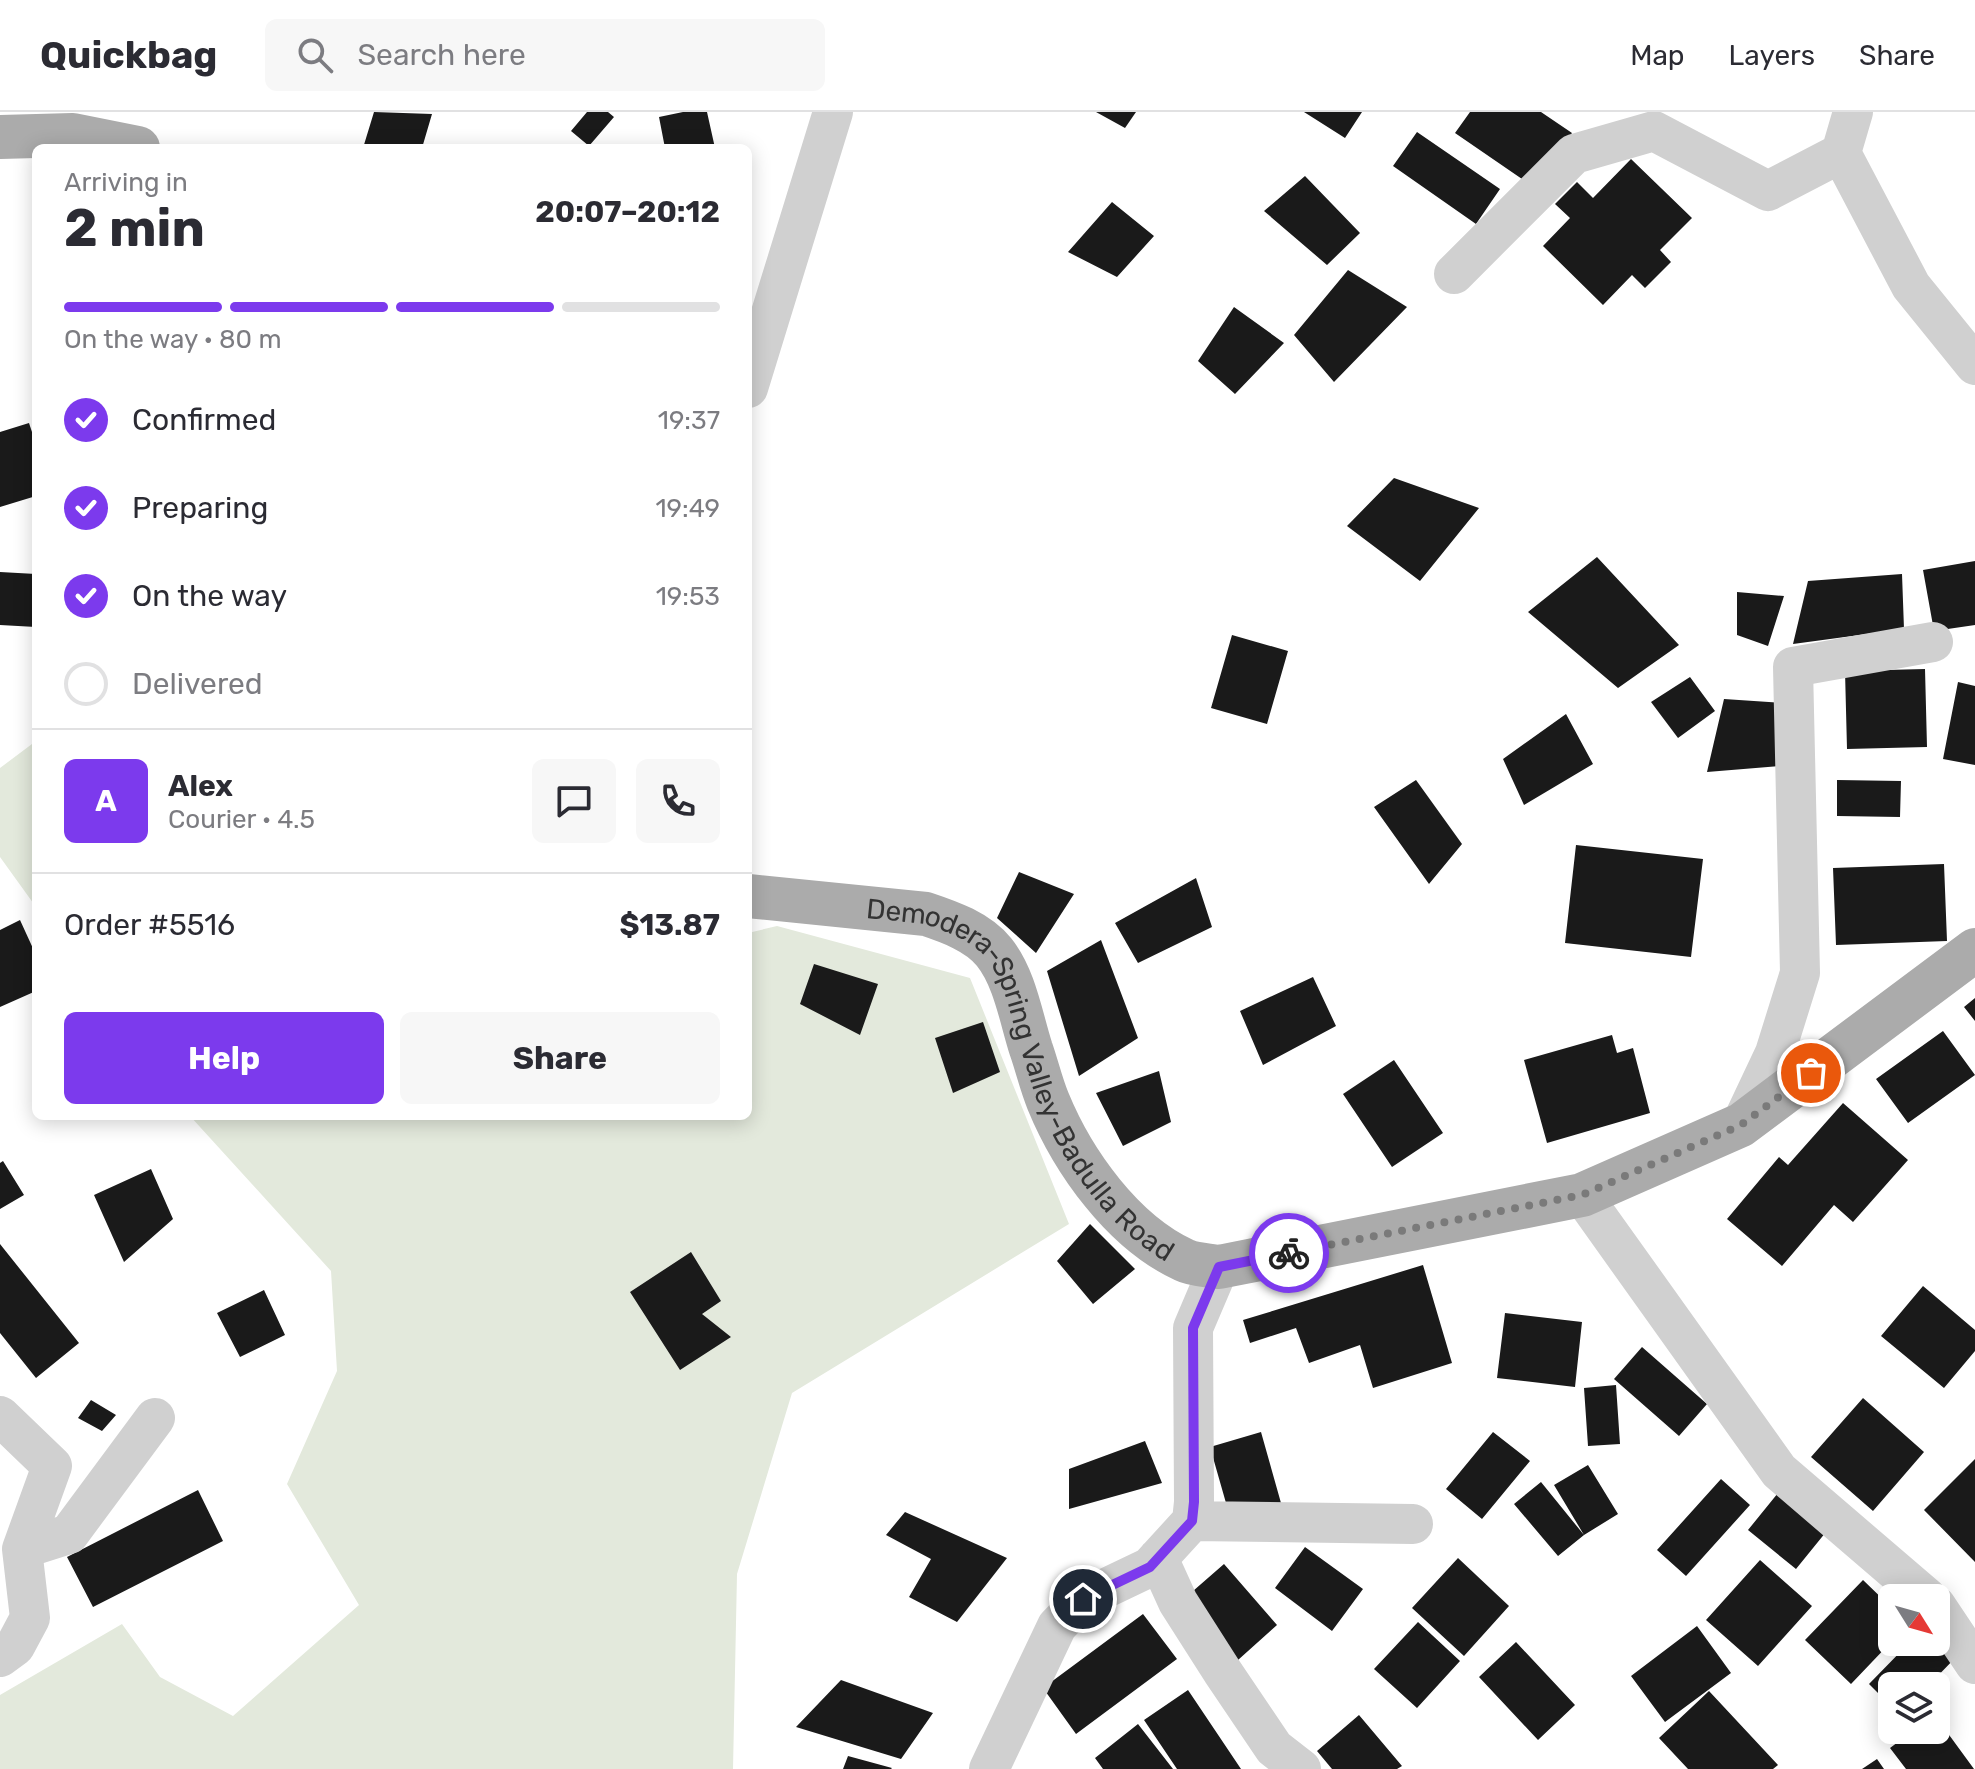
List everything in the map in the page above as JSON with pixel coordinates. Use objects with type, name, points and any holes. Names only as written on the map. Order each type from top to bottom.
[{"type":"main road","points":[[0,137],[73,135],[118,144]]},
{"type":"main road","name":"Demodera-Spring Valley-Badulla Road","points":[[752,896],[926,914],[954,923],[976,937],[994,952],[1009,980],[1048,1102],[1083,1169],[1150,1240],[1186,1261],[1219,1267],[1582,1195],[1741,1125],[1975,950]]},
{"type":"street","points":[[752,375],[833,112]]},
{"type":"street","points":[[1853,112],[1841,153],[1911,286],[1975,365]]},
{"type":"street","points":[[1454,274],[1574,154],[1654,131],[1768,191],[1841,153]]},
{"type":"street","points":[[46,144],[73,135]]},
{"type":"street","points":[[0,159],[32,148]]},
{"type":"street","points":[[1741,1125],[1775,1053],[1800,973],[1793,667],[1933,642]]},
{"type":"street","points":[[1582,1195],[1779,1471],[1911,1584]]},
{"type":"street","points":[[989,1769],[1057,1626],[1083,1599],[1150,1567],[1192,1521],[1193,1328],[1219,1267]]},
{"type":"street","points":[[0,1416],[52,1466],[22,1549],[30,1618],[15,1646],[0,1657]]},
{"type":"street","points":[[22,1549],[69,1534],[155,1418]]},
{"type":"street","points":[[1192,1521],[1413,1524]]},
{"type":"street","points":[[1158,1558],[1178,1602],[1274,1748],[1301,1769]]},
{"type":"street","points":[[1950,1627],[1975,1664]]},
{"type":"shaded area","points":[[32,744],[32,901],[0,857],[0,768]]},
{"type":"shaded area","points":[[777,926],[970,978],[1069,1224],[792,1393],[737,1574],[733,1769],[0,1769],[0,1695],[122,1624],[160,1677],[233,1716],[359,1605],[287,1484],[337,1371],[331,1271],[194,1120],[752,1120],[752,932]]},
{"type":"building","points":[[374,112],[432,114],[423,144],[364,144]]},
{"type":"building","points":[[587,112],[608,112],[614,117],[591,144],[571,131]]},
{"type":"building","points":[[683,112],[707,112],[714,144],[664,144],[659,117]]},
{"type":"building","points":[[1096,112],[1136,112],[1125,128]]},
{"type":"building","points":[[1304,112],[1362,112],[1345,138]]},
{"type":"building","points":[[1470,112],[1541,112],[1572,133],[1535,188],[1455,133]]},
{"type":"building","points":[[1417,132],[1500,189],[1476,224],[1393,166]]},
{"type":"building","points":[[1631,159],[1692,218],[1660,250],[1671,262],[1645,288],[1632,275],[1603,305],[1543,246],[1570,218],[1555,204],[1577,182],[1593,198]]},
{"type":"building","points":[[1305,176],[1360,233],[1327,265],[1264,211]]},
{"type":"building","points":[[1112,202],[1154,236],[1117,277],[1068,252]]},
{"type":"building","points":[[1348,270],[1407,307],[1334,382],[1294,335]]},
{"type":"building","points":[[1234,307],[1284,343],[1235,394],[1198,361]]},
{"type":"building","points":[[29,423],[32,432],[32,497],[0,507],[0,432]]},
{"type":"building","points":[[1394,478],[1479,508],[1420,581],[1347,526]]},
{"type":"building","points":[[1597,557],[1679,645],[1618,688],[1528,612]]},
{"type":"building","points":[[1975,561],[1975,625],[1934,631],[1923,570]]},
{"type":"building","points":[[0,572],[32,574],[32,627],[0,625]]},
{"type":"building","points":[[1902,574],[1904,629],[1793,644],[1808,581]]},
{"type":"building","points":[[1737,592],[1784,596],[1768,646],[1737,635]]},
{"type":"building","points":[[1232,635],[1288,651],[1267,724],[1211,708]]},
{"type":"building","points":[[1925,669],[1927,747],[1847,749],[1845,671]]},
{"type":"building","points":[[1690,677],[1715,711],[1678,738],[1651,702]]},
{"type":"building","points":[[1958,682],[1975,686],[1975,765],[1943,759]]},
{"type":"building","points":[[1724,699],[1785,703],[1780,766],[1707,772]]},
{"type":"building","points":[[1566,714],[1593,764],[1524,805],[1503,759]]},
{"type":"building","points":[[1416,780],[1462,844],[1429,884],[1374,807]]},
{"type":"building","points":[[1837,780],[1901,781],[1900,817],[1837,816]]},
{"type":"building","points":[[1576,845],[1703,859],[1691,957],[1565,943]]},
{"type":"building","points":[[1944,864],[1947,941],[1836,945],[1833,868]]},
{"type":"building","points":[[1019,872],[1074,894],[1036,953],[997,918]]},
{"type":"building","points":[[1196,878],[1212,927],[1138,963],[1115,923]]},
{"type":"building","points":[[20,920],[32,946],[32,993],[0,1007],[0,930]]},
{"type":"building","points":[[1101,940],[1138,1038],[1079,1076],[1047,971]]},
{"type":"building","points":[[814,964],[878,984],[860,1035],[800,1004]]},
{"type":"building","points":[[1313,977],[1336,1026],[1263,1065],[1240,1011]]},
{"type":"building","points":[[1975,998],[1975,1021],[1964,1007]]},
{"type":"building","points":[[983,1022],[1000,1072],[953,1093],[935,1038]]},
{"type":"building","points":[[1943,1031],[1975,1075],[1908,1123],[1876,1079]]},
{"type":"building","points":[[1612,1035],[1617,1053],[1633,1048],[1650,1113],[1547,1143],[1524,1060]]},
{"type":"building","points":[[1394,1060],[1443,1133],[1392,1167],[1343,1094]]},
{"type":"building","points":[[1159,1071],[1171,1122],[1123,1146],[1096,1093]]},
{"type":"building","points":[[1843,1103],[1908,1160],[1853,1222],[1834,1205],[1782,1266],[1727,1219],[1779,1157],[1788,1165]]},
{"type":"building","points":[[3,1161],[24,1195],[0,1209],[0,1163]]},
{"type":"building","points":[[151,1169],[173,1219],[124,1262],[94,1195]]},
{"type":"building","points":[[1090,1224],[1135,1269],[1093,1304],[1057,1261]]},
{"type":"building","points":[[0,1244],[79,1343],[36,1378],[0,1333]]},
{"type":"building","points":[[691,1252],[721,1301],[702,1314],[731,1337],[680,1370],[630,1292]]},
{"type":"building","points":[[1423,1265],[1452,1363],[1373,1388],[1360,1345],[1309,1363],[1296,1328],[1250,1343],[1243,1320]]},
{"type":"building","points":[[1923,1286],[1975,1330],[1975,1351],[1944,1388],[1881,1336]]},
{"type":"building","points":[[264,1290],[285,1335],[240,1357],[217,1313]]},
{"type":"building","points":[[1505,1313],[1582,1322],[1575,1387],[1497,1378]]},
{"type":"building","points":[[1642,1347],[1707,1404],[1679,1436],[1614,1379]]},
{"type":"building","points":[[1616,1385],[1620,1444],[1588,1446],[1584,1388]]},
{"type":"building","points":[[1863,1398],[1924,1452],[1873,1511],[1811,1457]]},
{"type":"building","points":[[91,1400],[116,1415],[102,1431],[78,1418]]},
{"type":"building","points":[[1261,1432],[1281,1503],[1230,1517],[1210,1447]]},
{"type":"building","points":[[1493,1432],[1530,1461],[1482,1519],[1446,1489]]},
{"type":"building","points":[[1145,1441],[1162,1483],[1069,1509],[1069,1469]]},
{"type":"building","points":[[1975,1459],[1975,1562],[1924,1510]]},
{"type":"building","points":[[1588,1465],[1618,1514],[1584,1535],[1554,1485]]},
{"type":"building","points":[[1721,1479],[1750,1505],[1686,1576],[1657,1550]]},
{"type":"building","points":[[1541,1482],[1584,1535],[1558,1556],[1514,1504]]},
{"type":"building","points":[[198,1490],[223,1541],[93,1607],[67,1557]]},
{"type":"building","points":[[1778,1493],[1826,1532],[1796,1569],[1748,1530]]},
{"type":"building","points":[[905,1512],[1007,1558],[957,1622],[909,1597],[931,1559],[886,1535]]},
{"type":"building","points":[[1305,1547],[1363,1589],[1332,1631],[1275,1588]]},
{"type":"building","points":[[1458,1558],[1509,1606],[1464,1656],[1412,1608]]},
{"type":"building","points":[[1760,1560],[1812,1606],[1758,1666],[1706,1620]]},
{"type":"building","points":[[1224,1564],[1277,1625],[1238,1660],[1185,1598]]},
{"type":"building","points":[[1863,1580],[1878,1594],[1878,1656],[1851,1684],[1805,1640]]},
{"type":"building","points":[[1143,1614],[1177,1659],[1076,1734],[1043,1688]]},
{"type":"building","points":[[1418,1622],[1460,1661],[1417,1708],[1374,1669]]},
{"type":"building","points":[[1697,1626],[1731,1673],[1665,1722],[1631,1676]]},
{"type":"building","points":[[1516,1642],[1575,1705],[1538,1740],[1479,1677]]},
{"type":"building","points":[[1950,1647],[1958,1655],[1942,1672],[1881,1672],[1896,1656],[1950,1656]]},
{"type":"building","points":[[1878,1675],[1878,1693],[1869,1684]]},
{"type":"building","points":[[841,1680],[933,1713],[901,1759],[796,1727]]},
{"type":"building","points":[[1188,1690],[1241,1769],[1177,1769],[1144,1720]]},
{"type":"building","points":[[1709,1691],[1778,1765],[1773,1769],[1688,1769],[1659,1738]]},
{"type":"building","points":[[1359,1715],[1402,1766],[1397,1769],[1332,1769],[1317,1751]]},
{"type":"building","points":[[1138,1724],[1173,1769],[1103,1769],[1095,1758]]},
{"type":"building","points":[[1950,1736],[1974,1769],[1906,1769],[1890,1748],[1895,1744],[1950,1744]]},
{"type":"building","points":[[848,1756],[892,1768],[843,1769]]},
{"type":"building","points":[[1877,1759],[1884,1769],[1862,1769]]},
{"type":"way so far","points":[[1289,1253],[1582,1195],[1741,1125],[1811,1073]]},
{"type":"route","points":[[1083,1599],[1150,1567],[1192,1521],[1193,1328],[1219,1267],[1289,1253]]}]
